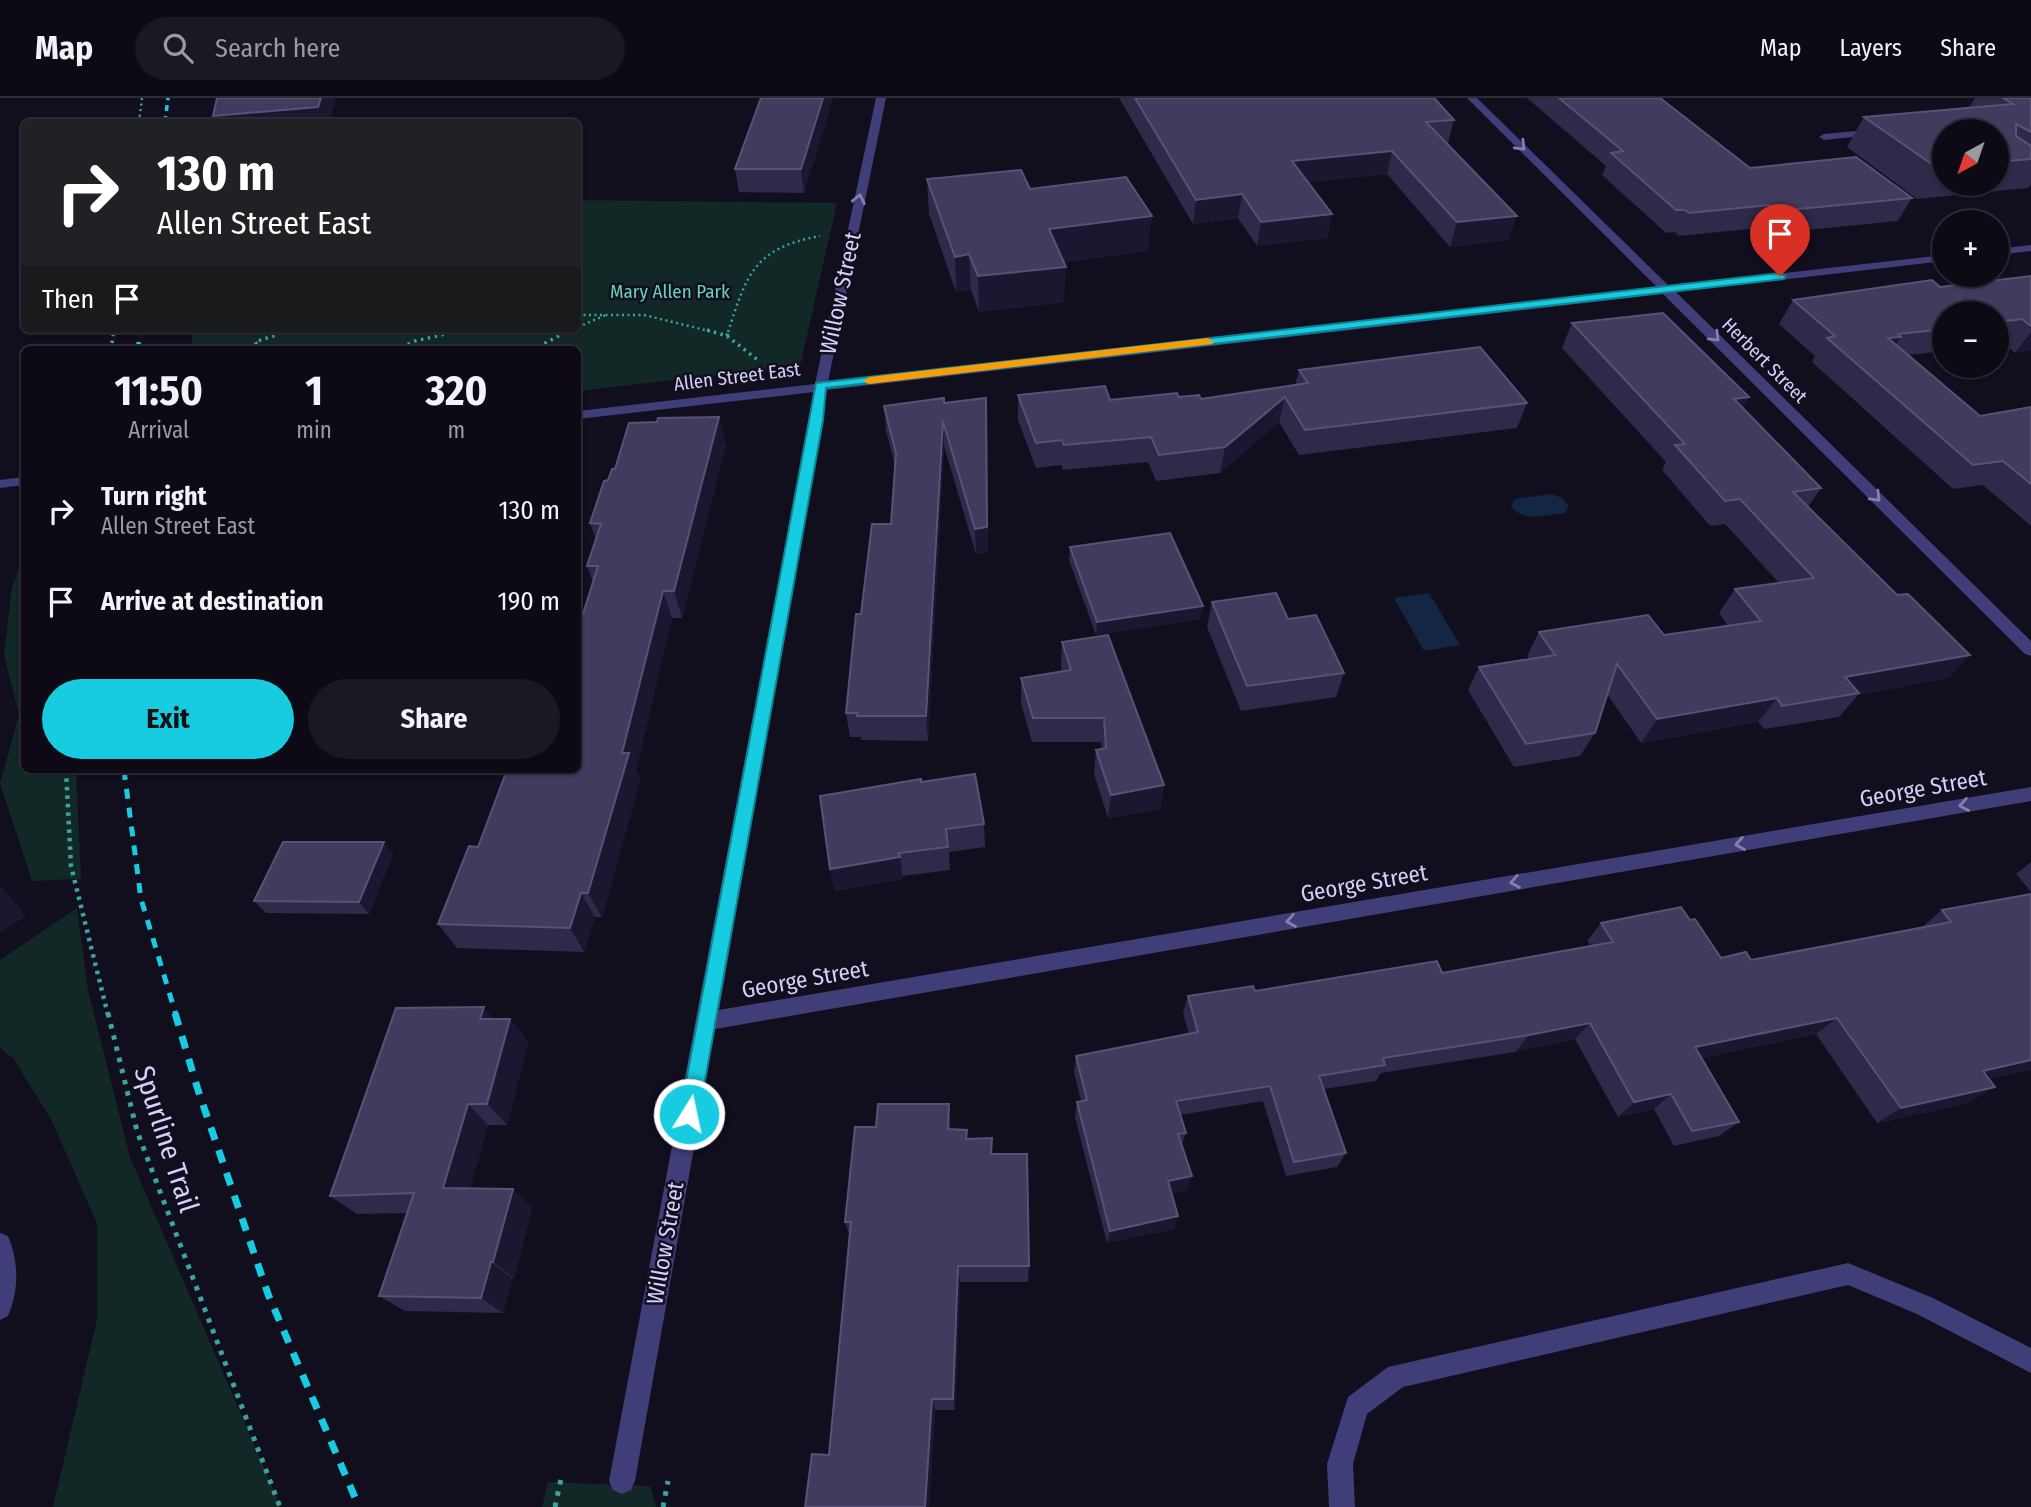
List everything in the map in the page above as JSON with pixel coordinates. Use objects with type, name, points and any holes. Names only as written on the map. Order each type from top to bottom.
[{"type":"street","name":"Willow Street","points":[[622,1481],[817,420],[821,386],[881,98]]},
{"type":"street","name":"Herbert Street","points":[[1472,98],[2031,650]]},
{"type":"street","points":[[1824,136],[1890,131]]},
{"type":"street","points":[[2009,251],[2031,248]]},
{"type":"street","name":"Allen Street East","points":[[581,415],[1932,259]]},
{"type":"street","points":[[0,484],[21,481]]},
{"type":"street","name":"George Street","points":[[706,1021],[2031,794]]},
{"type":"street","points":[[0,1244],[6,1274],[0,1308]]},
{"type":"street","points":[[1342,1507],[1340,1464],[1357,1406],[1397,1376],[1848,1274],[1925,1306],[2031,1361]]},
{"type":"path","points":[[139,119],[142,98]]},
{"type":"path","points":[[727,336],[740,291],[755,265],[776,248],[796,239],[852,235]]},
{"type":"path","points":[[581,326],[610,313]]},
{"type":"path","points":[[581,316],[610,313],[644,315],[727,336],[765,365]]},
{"type":"path","points":[[258,346],[255,342],[278,333]]},
{"type":"path","points":[[435,337],[437,333]]},
{"type":"path","points":[[407,346],[452,333]]},
{"type":"path","points":[[539,346],[564,333]]},
{"type":"path","name":"Spurline Trail","points":[[66,773],[71,866],[137,1131],[280,1507]]},
{"type":"path","points":[[555,1507],[562,1474]]},
{"type":"path","points":[[663,1507],[668,1481]]},
{"type":"green space","name":"Mary Allen Park","points":[[581,200],[837,203],[800,366],[581,391],[581,346],[191,346],[193,333],[581,333]]},
{"type":"green space","points":[[21,564],[21,773],[76,773],[81,879],[32,881],[0,783],[19,715],[4,655],[12,587]]},
{"type":"green space","points":[[77,908],[88,991],[130,1157],[281,1507],[53,1507],[97,1320],[97,1223],[51,1119],[13,1058],[0,1048],[0,960]]},
{"type":"green space","points":[[548,1482],[650,1486],[656,1507],[542,1507]]},
{"type":"water","points":[[1551,494],[1562,498],[1569,506],[1565,513],[1528,516],[1522,515],[1511,506],[1515,499]]},
{"type":"water","points":[[1429,593],[1460,645],[1424,651],[1394,598]]},
{"type":"building","points":[[217,98],[321,98],[318,107],[213,116]]},
{"type":"building","points":[[761,98],[823,98],[801,169],[735,169]]},
{"type":"building","points":[[1135,98],[1434,98],[1454,120],[1426,122],[1517,216],[1457,222],[1392,151],[1292,161],[1332,214],[1261,222],[1242,194],[1196,200]]},
{"type":"building","points":[[1559,98],[1660,98],[1750,168],[1856,157],[1912,198],[1777,211],[1770,205],[1689,213],[1676,210],[1611,153],[1623,151]]},
{"type":"building","points":[[2003,98],[2031,98],[2031,132],[2016,124],[2016,136],[2031,146],[2031,159],[2009,161],[2009,119],[1932,119],[1932,164],[1864,117],[2013,104]]},
{"type":"building","points":[[1021,170],[1030,189],[1126,177],[1152,216],[1049,229],[1066,267],[978,276],[969,254],[955,257],[927,179]]},
{"type":"building","points":[[2031,276],[2031,326],[2022,319],[2009,321],[2009,301],[1932,301],[1932,330],[1898,334],[1901,337],[1888,338],[1980,416],[2031,407],[2031,484],[2003,461],[1973,465],[1827,338],[1835,336],[1793,300],[1932,280],[1932,287],[2009,287],[2009,279]]},
{"type":"building","points":[[1663,313],[1749,397],[1734,399],[1821,488],[1793,492],[1897,595],[1908,594],[1970,655],[1845,677],[1859,693],[1782,706],[1777,698],[1657,719],[1617,664],[1595,733],[1526,744],[1479,667],[1555,655],[1539,632],[1648,615],[1664,635],[1761,621],[1735,589],[1814,578],[1740,499],[1725,501],[1675,445],[1685,444],[1572,323]]},
{"type":"building","points":[[1480,347],[1527,403],[1305,430],[1285,397],[1225,447],[1159,455],[1151,437],[1064,445],[1062,440],[1036,443],[1018,395],[1105,386],[1110,400],[1177,393],[1179,397],[1199,395],[1201,399],[1308,383],[1299,370]]},
{"type":"building","points":[[944,398],[944,403],[986,398],[987,527],[975,529],[943,421],[926,716],[857,716],[858,713],[846,713],[856,614],[861,614],[872,524],[891,524],[896,453],[884,406]]},
{"type":"building","points":[[719,417],[674,591],[663,591],[622,753],[629,753],[588,893],[581,893],[570,928],[438,924],[469,846],[478,847],[506,773],[581,773],[581,620],[598,566],[587,566],[601,524],[590,523],[604,481],[608,480],[612,469],[615,469],[629,423],[657,422],[658,418]]},
{"type":"building","points":[[1170,533],[1203,606],[1097,622],[1070,547]]},
{"type":"building","points":[[1276,593],[1288,619],[1316,615],[1344,673],[1247,686],[1212,602]]},
{"type":"building","points":[[1108,635],[1164,785],[1111,795],[1096,750],[1106,748],[1104,718],[1033,718],[1021,678],[1071,670],[1062,642]]},
{"type":"building","points":[[975,774],[984,824],[946,829],[948,847],[899,853],[900,857],[830,869],[820,796],[921,779],[921,782]]},
{"type":"building","points":[[283,842],[384,842],[359,902],[254,901]]},
{"type":"building","points":[[2031,894],[2031,1060],[1983,1071],[1995,1087],[1901,1108],[1837,1018],[1695,1047],[1739,1122],[1692,1131],[1671,1094],[1634,1102],[1590,1023],[1383,1058],[1385,1065],[1319,1076],[1346,1153],[1294,1162],[1270,1086],[1176,1101],[1186,1133],[1178,1134],[1192,1176],[1168,1181],[1178,1216],[1110,1231],[1077,1102],[1087,1100],[1076,1056],[1198,1032],[1188,996],[1253,986],[1255,991],[1437,961],[1442,973],[1613,942],[1601,923],[1681,907],[1690,920],[1695,919],[1721,958],[1746,952],[1751,960],[1951,922],[1942,910]]},
{"type":"building","points":[[484,1007],[480,1019],[510,1019],[487,1104],[468,1104],[443,1188],[513,1189],[481,1298],[379,1296],[414,1193],[330,1196],[396,1008]]},
{"type":"building","points":[[878,1104],[949,1104],[948,1129],[967,1130],[966,1139],[992,1138],[991,1154],[1027,1154],[1029,1266],[958,1266],[953,1399],[932,1399],[925,1507],[805,1507],[812,1454],[829,1455],[851,1222],[845,1222],[855,1127],[876,1127]]},
{"type":"railway","points":[[165,119],[168,98]]},
{"type":"railway","points":[[138,346],[140,333]]},
{"type":"railway","points":[[124,773],[141,899],[176,1015]]},
{"type":"railway","points":[[175,1013],[198,1090],[268,1294],[359,1507]]},
{"type":"slow traffic","points":[[869,381],[1208,342]]},
{"type":"route","points":[[689,1114],[817,420],[821,386],[1780,276]]}]
